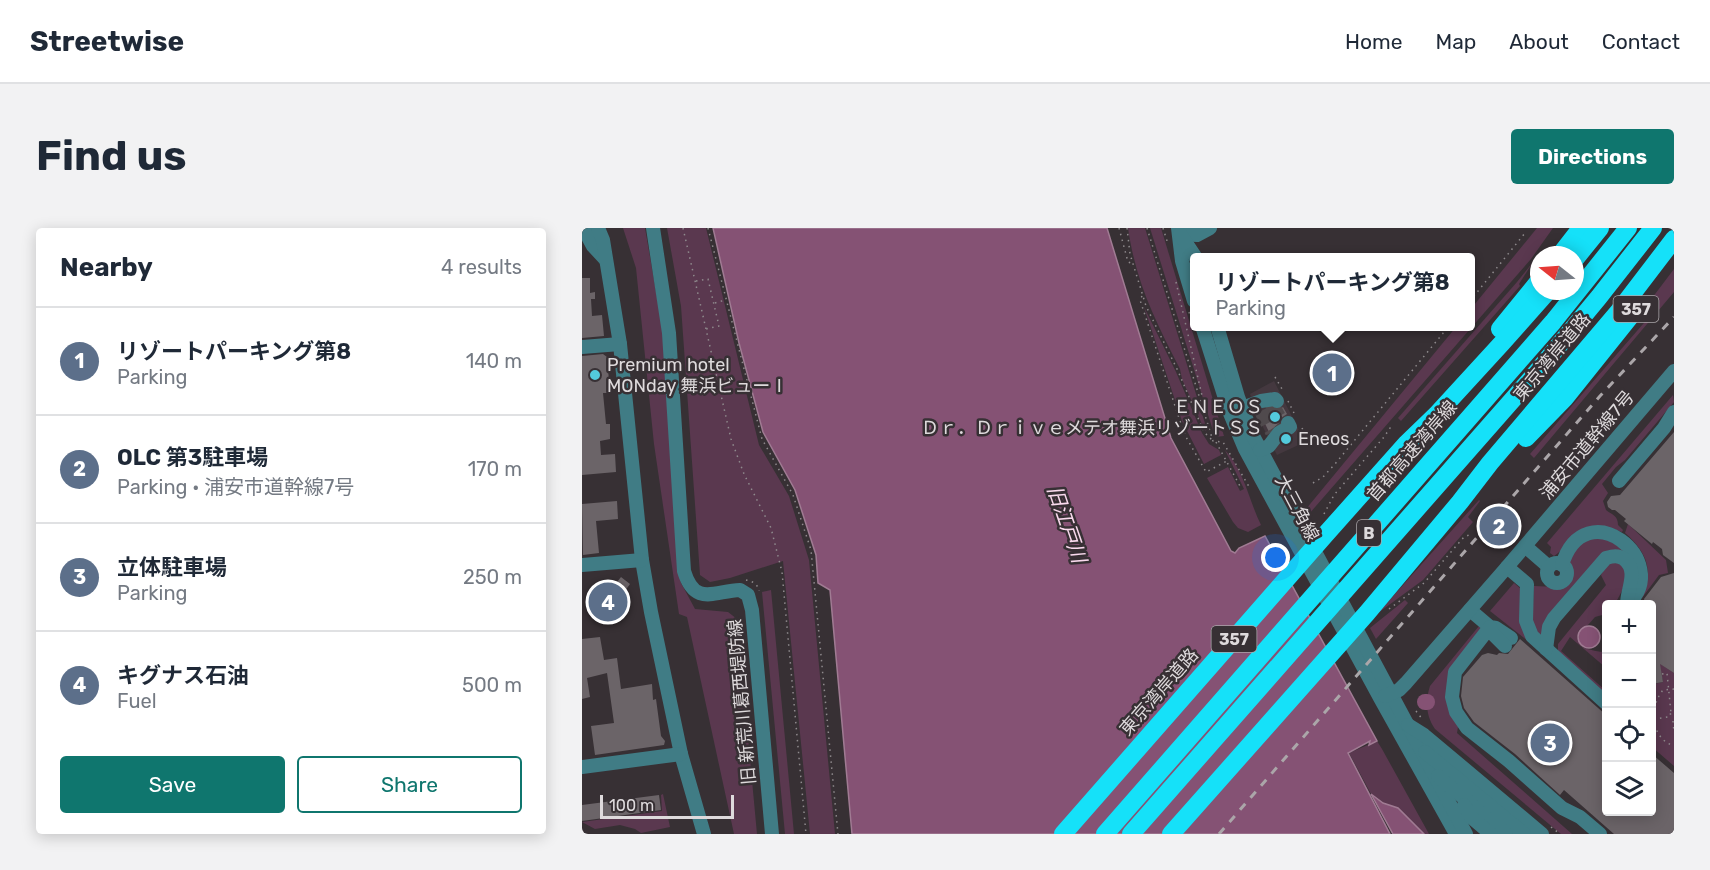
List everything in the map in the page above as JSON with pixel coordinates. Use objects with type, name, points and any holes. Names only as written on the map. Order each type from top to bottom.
[{"type":"highway","points":[[1567,246],[1581,228]]},
{"type":"highway","points":[[1584,248],[1600,228]]},
{"type":"highway","name":"首都高速湾岸線","points":[[1105,834],[1545,331],[1628,228]]},
{"type":"highway","name":"B","points":[[1131,834],[1536,373],[1653,228]]},
{"type":"highway","points":[[1407,520],[1440,494],[1514,419],[1674,229]]},
{"type":"highway","name":"東京湾岸道路","points":[[1171,834],[1367,613],[1619,310],[1674,239]]},
{"type":"highway","name":"東京湾岸道路","points":[[1460,502],[1565,398],[1674,259]]},
{"type":"highway","name":"東京湾岸道路","points":[[1406,444],[1430,410],[1495,336],[1530,290]]},
{"type":"highway","name":"東京湾岸道路","points":[[1063,834],[1406,444],[1436,415],[1540,300]]},
{"type":"street","points":[[583,228],[593,246],[606,260]]},
{"type":"street","points":[[598,228],[603,240],[620,344],[642,560],[681,754],[702,834]]},
{"type":"street","name":"旧 新荒川葛西堤防線","points":[[652,228],[669,333],[684,571],[687,582],[703,595],[713,596],[741,591],[748,595],[752,610],[771,834]]},
{"type":"street","points":[[1181,230],[1197,235],[1210,228]]},
{"type":"street","points":[[1181,230],[1193,253]]},
{"type":"street","points":[[1181,230],[1182,261],[1190,288]]},
{"type":"street","name":"大三角線","points":[[1203,331],[1235,428],[1386,696]]},
{"type":"street","name":"大三角線","points":[[1218,331],[1242,408],[1260,450],[1386,696]]},
{"type":"street","points":[[582,347],[620,344]]},
{"type":"street","name":"浦安市道幹線7号","points":[[1386,696],[1399,690],[1406,683],[1672,378]]},
{"type":"street","points":[[1242,408],[1266,404]]},
{"type":"street","points":[[1619,481],[1664,428],[1674,412]]},
{"type":"street","points":[[1260,450],[1269,446],[1284,428]]},
{"type":"street","points":[[1527,584],[1553,570],[1571,546],[1587,533],[1599,532],[1620,538],[1635,551],[1642,572],[1638,593],[1632,600]]},
{"type":"street","points":[[1525,546],[1553,570]]},
{"type":"street","points":[[1546,649],[1549,627],[1554,618],[1606,558],[1613,555],[1622,557],[1629,564],[1632,577],[1629,600]]},
{"type":"street","points":[[582,565],[642,560]]},
{"type":"street","points":[[1508,567],[1527,584],[1526,612],[1528,629],[1532,636],[1602,699]]},
{"type":"street","points":[[1470,610],[1490,627],[1496,628],[1508,642]]},
{"type":"street","points":[[1490,627],[1455,672],[1452,697],[1456,712],[1467,728],[1509,761],[1562,808],[1580,817],[1600,834]]},
{"type":"street","points":[[1386,696],[1417,739],[1516,834]]},
{"type":"street","points":[[1386,696],[1456,834]]},
{"type":"street","points":[[1417,739],[1439,784],[1479,833]]},
{"type":"street","points":[[1417,739],[1524,834]]},
{"type":"street","points":[[1417,739],[1533,834]]},
{"type":"street","points":[[1417,739],[1542,834]]},
{"type":"street","points":[[1417,739],[1440,742],[1550,834]]},
{"type":"street","points":[[582,767],[681,754]]},
{"type":"street","points":[[1432,771],[1506,834]]},
{"type":"street","points":[[1439,784],[1499,834]]},
{"type":"street","points":[[1464,805],[1479,833]]},
{"type":"path","points":[[683,228],[731,439],[744,474],[771,528],[782,573],[806,834]]},
{"type":"path","points":[[708,228],[762,439],[794,495],[811,550],[838,834]]},
{"type":"path","points":[[1119,228],[1128,262],[1133,263]]},
{"type":"path","points":[[1126,228],[1133,263],[1143,295],[1204,432],[1215,442],[1223,442],[1248,485],[1254,482]]},
{"type":"path","points":[[1147,228],[1215,442],[1241,488]]},
{"type":"path","points":[[1475,295],[1526,233]]},
{"type":"path","points":[[1174,276],[1203,400]]},
{"type":"path","points":[[695,282],[708,279],[719,326],[706,329]]},
{"type":"path","points":[[1143,295],[1140,300],[1186,437],[1206,472],[1227,461]]},
{"type":"path","points":[[713,303],[725,300]]},
{"type":"path","points":[[1312,483],[1323,477],[1335,464],[1446,331]]},
{"type":"path","points":[[1275,377],[1284,428],[1310,444]]},
{"type":"path","points":[[1384,437],[1390,428],[1389,425]]},
{"type":"path","points":[[1464,537],[1469,535]]},
{"type":"path","points":[[739,580],[747,580],[759,587],[759,597]]},
{"type":"path","points":[[1656,719],[1668,717],[1673,713],[1666,673],[1662,674]]},
{"type":"path","points":[[1654,708],[1658,696],[1663,690],[1674,689]]},
{"type":"path","points":[[1668,717],[1673,720],[1674,732]]},
{"type":"path","points":[[1656,726],[1661,737],[1674,746]]},
{"type":"shaded area","points":[[623,228],[645,228],[663,332],[681,583],[695,609],[728,612],[737,619],[757,834],[734,834],[687,617],[679,614],[654,444],[636,268]]},
{"type":"shaded area","points":[[667,228],[706,228],[759,445],[789,496],[809,560],[835,834],[810,834],[783,561],[710,582],[700,575],[681,306]]},
{"type":"shaded area","points":[[1128,228],[1145,228],[1207,430],[1205,431],[1182,379],[1180,369],[1141,284]]},
{"type":"shaded area","points":[[1150,228],[1161,228],[1190,324],[1190,331],[1192,331],[1224,436],[1215,437]]},
{"type":"shaded area","points":[[1537,228],[1553,228],[1540,246],[1530,246],[1530,260],[1475,323],[1475,304]]},
{"type":"shaded area","points":[[1530,266],[1520,286],[1401,421],[1398,418]]},
{"type":"shaded area","points":[[1674,269],[1674,292],[1534,458],[1530,454],[1650,316],[1647,312],[1638,322],[1634,322]]},
{"type":"shaded area","points":[[1144,307],[1176,372],[1202,433],[1209,444],[1219,450],[1221,455],[1204,464],[1182,421]]},
{"type":"shaded area","points":[[1453,331],[1468,331],[1309,514],[1306,509]]},
{"type":"shaded area","points":[[1274,381],[1305,442],[1277,455],[1250,394]]},
{"type":"shaded area","points":[[1673,395],[1674,402],[1602,484],[1608,493],[1603,501],[1606,510],[1616,517],[1622,532],[1595,526],[1582,529],[1571,537],[1554,556],[1550,553],[1551,547],[1547,543]]},
{"type":"shaded area","points":[[1225,450],[1242,476],[1261,525],[1248,532],[1238,528],[1233,522],[1207,478],[1228,467],[1240,491],[1244,489]]},
{"type":"shaded area","points":[[1479,500],[1468,517],[1473,522],[1423,580],[1378,613]]},
{"type":"shaded area","points":[[1628,524],[1666,560],[1668,573],[1659,575],[1642,598],[1647,579],[1647,565],[1639,547],[1625,533]]},
{"type":"shaded area","points":[[1601,536],[1628,552],[1615,550],[1604,552],[1541,636],[1532,626],[1534,586],[1564,585],[1569,575],[1566,564],[1582,539]]},
{"type":"shaded area","points":[[1619,561],[1627,572],[1624,587],[1617,600],[1602,600],[1602,615],[1595,617],[1579,630],[1577,637],[1582,647],[1602,652],[1602,664],[1570,637],[1561,651],[1602,687],[1602,693],[1558,654],[1558,644],[1606,585],[1601,575],[1607,564]]},
{"type":"shaded area","points":[[1514,583],[1521,589],[1528,641],[1490,611]]},
{"type":"shaded area","points":[[771,590],[794,834],[785,834],[762,592]]},
{"type":"shaded area","points":[[1405,600],[1408,603],[1376,639],[1370,628]]},
{"type":"shaded area","points":[[1479,626],[1481,628],[1453,665],[1457,733],[1572,834],[1561,834],[1435,729],[1432,724],[1427,708],[1430,686]]},
{"type":"shaded area","points":[[1659,663],[1674,673],[1674,766],[1656,750],[1656,684],[1663,682]]},
{"type":"shaded area","points":[[1377,741],[1429,834],[1424,834],[1398,808],[1382,803],[1371,794],[1349,753]]},
{"type":"shaded area","points":[[663,794],[670,827],[641,833],[620,825],[595,829],[582,822],[662,811],[661,795]]},
{"type":"water","name":"旧江戸川","points":[[713,228],[1107,228],[1171,438],[1231,551],[1235,553],[1239,548],[1265,536],[1377,741],[1369,745],[1370,741],[1348,753],[1390,834],[852,834],[830,590],[818,583],[816,555],[795,490],[763,432],[739,343]]},
{"type":"water","points":[[1589,626],[1597,629],[1600,637],[1597,645],[1589,648],[1581,645],[1578,637],[1581,629]]},
{"type":"water","points":[[1371,794],[1383,803],[1398,808],[1424,834],[1393,834]]},
{"type":"building","points":[[582,278],[590,278],[590,293],[595,292],[595,299],[591,299],[592,316],[602,315],[604,336],[582,338]]},
{"type":"building","points":[[603,354],[607,357],[610,393],[603,393],[606,424],[610,424],[610,439],[600,441],[601,455],[615,454],[616,472],[582,475],[582,356]]},
{"type":"building","name":"ＥＮＥＯＳ Ｄｒ．Ｄｒｉｖｅメテオ舞浜リゾートＳＳ","points":[[1283,407],[1287,414],[1269,432],[1260,413],[1264,410],[1279,410]]},
{"type":"building","points":[[1674,432],[1674,563],[1663,555],[1662,549],[1653,542],[1652,544],[1624,521],[1626,519],[1608,507],[1607,502],[1611,496],[1620,495]]},
{"type":"building","points":[[617,501],[618,519],[596,521],[599,553],[583,555],[582,504]]},
{"type":"building","points":[[1674,573],[1674,673],[1660,664],[1663,682],[1656,683],[1656,600],[1644,599],[1661,577]]},
{"type":"building","points":[[621,577],[630,584],[619,599],[619,605],[597,608],[596,599],[611,597],[610,591]]},
{"type":"building","points":[[600,637],[604,660],[617,658],[621,689],[652,684],[653,700],[656,699],[664,745],[595,755],[591,726],[614,723],[607,673],[587,678],[590,697],[582,699],[582,639]]},
{"type":"building","points":[[1520,639],[1602,711],[1602,816],[1656,816],[1656,757],[1674,773],[1674,834],[1614,834],[1564,790],[1560,795],[1515,754],[1474,722],[1464,708],[1461,696],[1463,677],[1482,655],[1508,654]]},
{"type":"building","points":[[659,795],[661,810],[582,821],[582,805]]},
{"type":"tunnel","points":[[1272,404],[1284,426]]},
{"type":"tunnel","points":[[1261,411],[1272,432]]},
{"type":"railway","points":[[1219,834],[1600,396],[1674,317]]},
{"type":"place","name":"リゾートパーキング第8","points":[[1332,373]]},
{"type":"place","name":"Premium hotel MONday 舞浜ビューⅠ","points":[[595,375]]},
{"type":"place","name":"ＥＮＥＯＳ Ｄｒ．Ｄｒｉｖｅメテオ舞浜リゾートＳＳ","points":[[1275,417]]},
{"type":"place","name":"Eneos","points":[[1286,439]]},
{"type":"place","name":"OLC 第3駐車場","points":[[1499,526]]},
{"type":"place","name":"キグナス石油","points":[[608,602]]},
{"type":"place","name":"立体駐車場","points":[[1550,743]]}]
